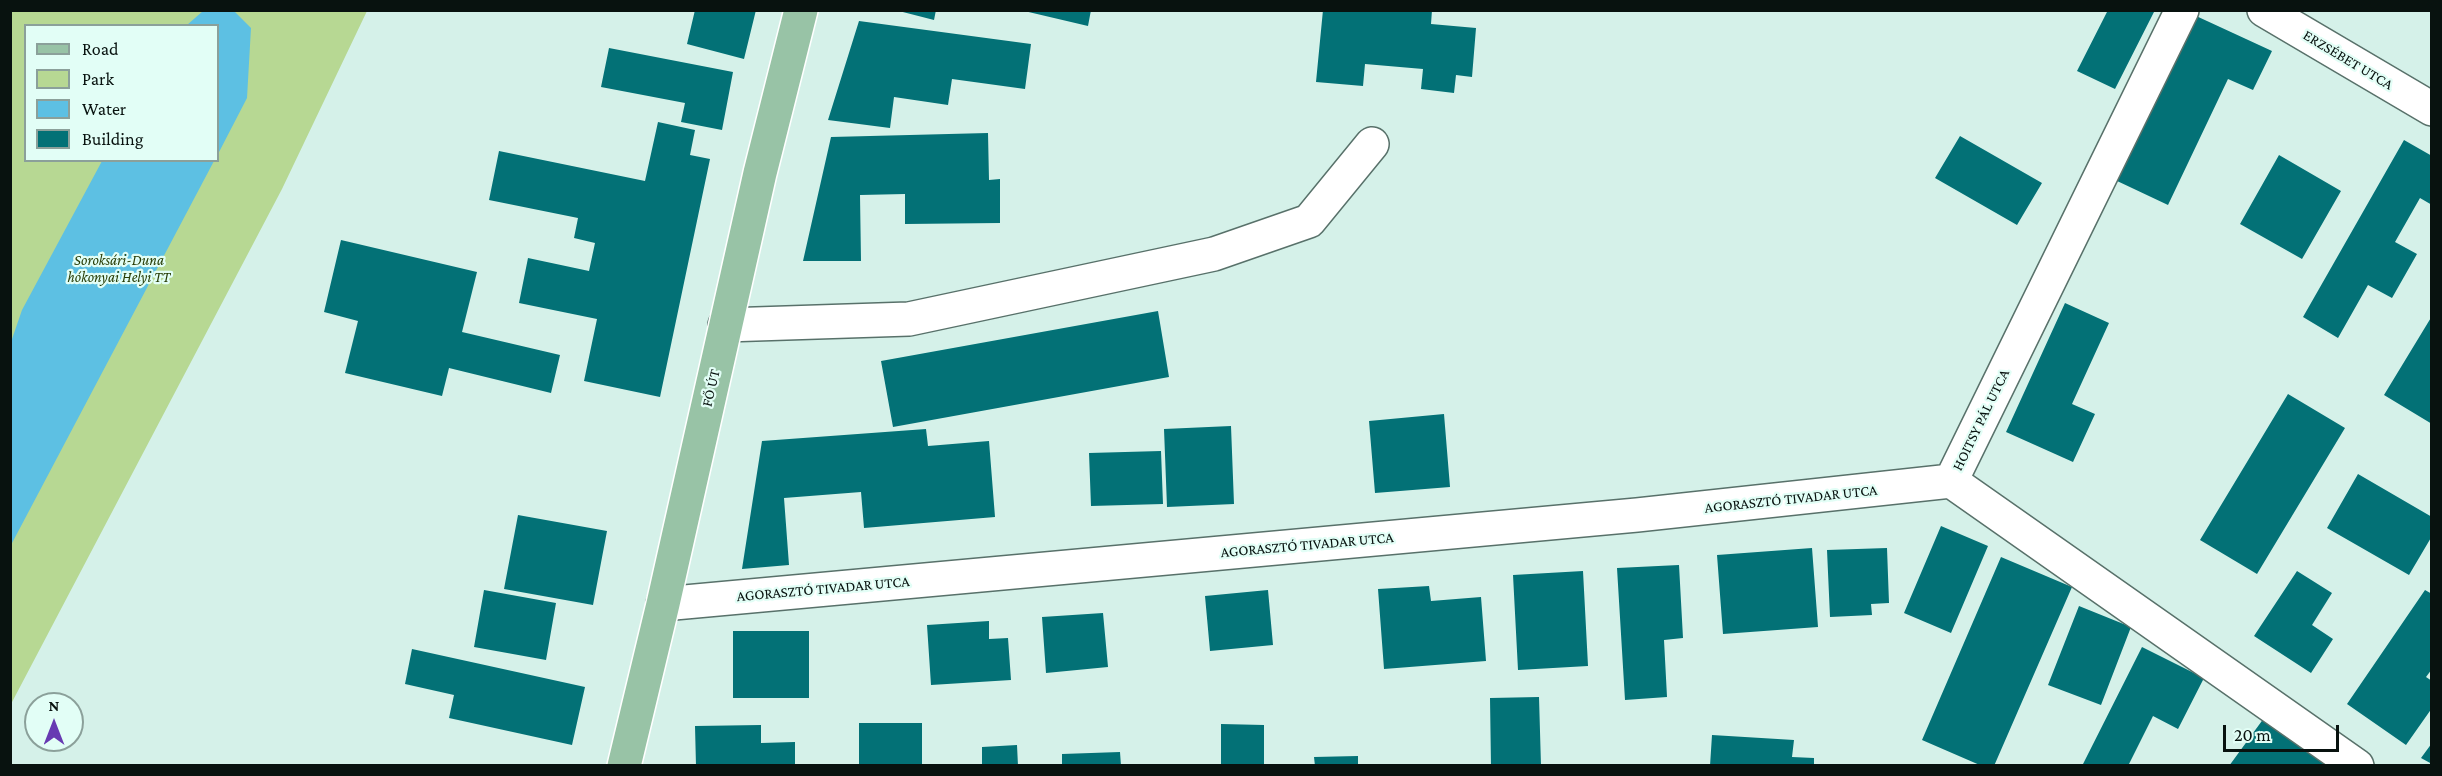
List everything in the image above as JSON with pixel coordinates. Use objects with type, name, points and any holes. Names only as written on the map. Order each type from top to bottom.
[{"type":"main road","name":"FŐ ÚT","points":[[624,765],[663,604],[760,173],[801,10]]},
{"type":"street","name":"HOITSY PÁL UTCA","points":[[2182,10],[1951,481],[2358,765]]},
{"type":"street","name":"ERZSÉBET UTCA","points":[[2264,10],[2432,109]]},
{"type":"street","points":[[725,325],[909,320],[1214,254],[1309,221],[1372,144]]},
{"type":"street","name":"AGORASZTÓ TIVADAR UTCA","points":[[663,604],[1625,516],[1951,481]]},
{"type":"green space","name":"Soroksári-Duna hókonyai Helyi TT","points":[[11,11],[367,11],[282,189],[11,704]]},
{"type":"water","points":[[233,10],[251,28],[247,98],[219,152],[219,24],[188,24],[203,11]]},
{"type":"water","points":[[101,162],[213,162],[11,545],[11,342],[22,310]]},
{"type":"building","points":[[695,10],[756,10],[744,59],[687,44]]},
{"type":"building","points":[[895,10],[936,10],[934,20]]},
{"type":"building","points":[[1020,10],[1091,10],[1088,26]]},
{"type":"building","points":[[1323,10],[1432,10],[1431,24],[1476,28],[1472,77],[1456,75],[1454,93],[1421,89],[1423,69],[1365,64],[1363,86],[1316,82]]},
{"type":"building","points":[[2108,10],[2155,10],[2115,89],[2077,71]]},
{"type":"building","points":[[2194,15],[2272,51],[2253,90],[2228,79],[2168,205],[2115,180]]},
{"type":"building","points":[[859,21],[1031,44],[1025,89],[952,79],[948,105],[894,97],[890,128],[828,120]]},
{"type":"building","points":[[609,48],[733,72],[722,130],[681,122],[685,103],[601,87]]},
{"type":"building","points":[[658,122],[695,130],[690,155],[710,159],[660,397],[584,381],[597,319],[519,303],[528,258],[589,271],[595,243],[574,238],[578,218],[489,200],[499,151],[645,181]]},
{"type":"building","points":[[988,133],[989,180],[1000,179],[1000,223],[905,224],[905,194],[860,195],[861,261],[803,261],[831,137]]},
{"type":"building","points":[[1960,136],[2042,183],[2017,225],[1935,178]]},
{"type":"building","points":[[2404,140],[2432,156],[2432,205],[2420,198],[2395,242],[2417,254],[2392,298],[2368,285],[2338,338],[2303,317]]},
{"type":"building","points":[[2279,155],[2341,191],[2302,259],[2240,224]]},
{"type":"building","points":[[341,240],[477,272],[462,332],[560,355],[551,393],[449,368],[442,396],[345,373],[358,321],[324,312]]},
{"type":"building","points":[[2065,303],[2109,323],[2072,404],[2095,414],[2073,462],[2006,432]]},
{"type":"building","points":[[1158,311],[1169,377],[893,427],[881,361]]},
{"type":"building","points":[[2432,316],[2432,424],[2384,395]]},
{"type":"building","points":[[2288,394],[2345,428],[2257,574],[2200,540]]},
{"type":"building","points":[[1444,414],[1450,487],[1375,493],[1369,421]]},
{"type":"building","points":[[1231,426],[1234,504],[1167,507],[1164,429]]},
{"type":"building","points":[[926,429],[928,446],[989,441],[995,517],[864,528],[861,492],[784,498],[789,565],[742,569],[762,441]]},
{"type":"building","points":[[1161,451],[1163,504],[1091,506],[1089,453]]},
{"type":"building","points":[[2358,474],[2432,517],[2432,536],[2409,575],[2327,528]]},
{"type":"building","points":[[518,515],[607,531],[593,605],[504,589]]},
{"type":"building","points":[[1941,526],[1988,546],[1951,633],[1904,613]]},
{"type":"building","points":[[1812,548],[1818,627],[1723,634],[1717,555]]},
{"type":"building","points":[[1887,548],[1889,603],[1871,604],[1872,615],[1830,617],[1827,550]]},
{"type":"building","points":[[2001,557],[2072,587],[1994,766],[1982,766],[1922,740]]},
{"type":"building","points":[[1679,565],[1683,638],[1664,640],[1667,697],[1625,700],[1617,568]]},
{"type":"building","points":[[1583,571],[1588,666],[1518,670],[1513,575]]},
{"type":"building","points":[[2297,571],[2332,593],[2312,625],[2333,639],[2311,673],[2254,636]]},
{"type":"building","points":[[1429,586],[1431,601],[1481,597],[1486,661],[1384,669],[1378,589]]},
{"type":"building","points":[[484,590],[556,603],[546,660],[474,647]]},
{"type":"building","points":[[1268,590],[1273,645],[1210,651],[1205,596]]},
{"type":"building","points":[[2425,590],[2432,594],[2432,669],[2426,677],[2432,681],[2432,708],[2406,745],[2347,704]]},
{"type":"building","points":[[2079,606],[2131,627],[2101,705],[2048,685]]},
{"type":"building","points":[[1103,613],[1108,667],[1046,673],[1042,617]]},
{"type":"building","points":[[989,621],[989,639],[1008,638],[1011,680],[931,685],[927,625]]},
{"type":"building","points":[[733,631],[809,631],[809,698],[733,698]]},
{"type":"building","points":[[2142,647],[2204,678],[2178,729],[2153,716],[2128,766],[2082,766]]},
{"type":"building","points":[[412,649],[585,687],[572,745],[449,718],[454,695],[405,684]]},
{"type":"building","points":[[1539,697],[1541,766],[1491,766],[1490,698]]},
{"type":"building","points":[[2264,718],[2329,766],[2229,766]]},
{"type":"building","points":[[859,723],[922,723],[922,766],[859,766]]},
{"type":"building","points":[[1221,724],[1264,725],[1264,766],[1221,766]]},
{"type":"building","points":[[761,725],[761,743],[795,742],[795,766],[696,766],[695,726]]},
{"type":"building","points":[[1712,735],[1794,740],[1792,757],[1814,758],[1814,766],[1710,766]]},
{"type":"building","points":[[2432,743],[2432,764],[2421,758]]},
{"type":"building","points":[[1017,745],[1018,766],[982,766],[982,747]]},
{"type":"building","points":[[1120,752],[1121,766],[1062,766],[1062,754]]},
{"type":"building","points":[[1358,756],[1358,766],[1315,766],[1314,757]]}]
